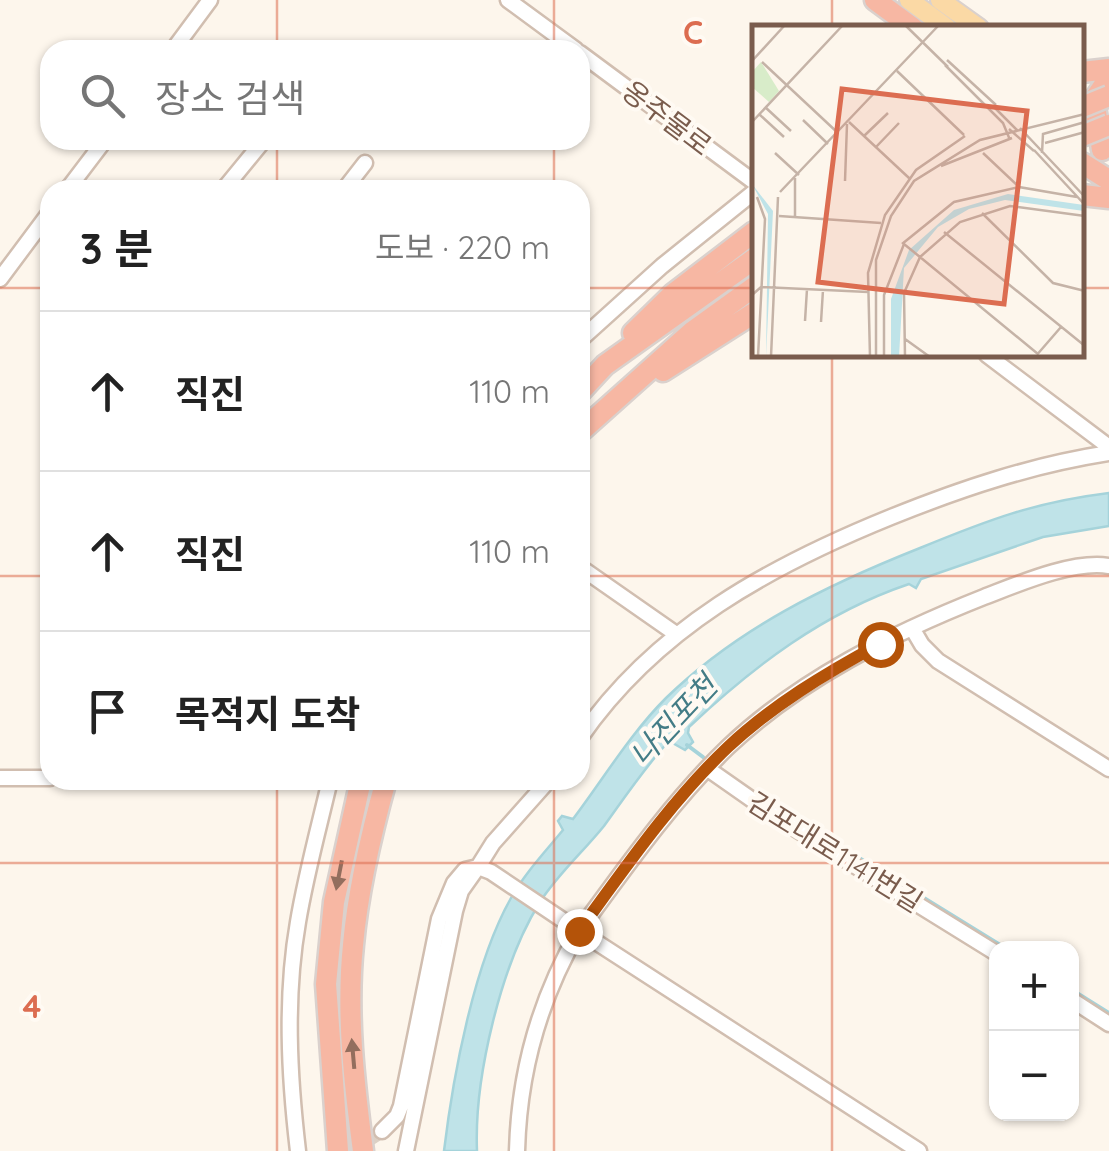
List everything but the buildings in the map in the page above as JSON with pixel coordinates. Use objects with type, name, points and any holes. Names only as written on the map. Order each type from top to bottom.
[{"type":"highway","points":[[856,0],[890,25]]},
{"type":"highway","points":[[875,0],[909,25]]},
{"type":"highway","points":[[1084,72],[1109,69]]},
{"type":"highway","points":[[1105,153],[1091,121],[1094,100],[1109,78]]},
{"type":"highway","points":[[1091,121],[1109,96]]},
{"type":"highway","points":[[1084,164],[1109,180]]},
{"type":"highway","points":[[1084,195],[1109,198]]},
{"type":"highway","points":[[590,381],[673,294],[752,234]]},
{"type":"highway","points":[[605,365],[752,260]]},
{"type":"highway","points":[[590,423],[693,331],[752,289]]},
{"type":"highway","points":[[610,404],[752,315]]},
{"type":"highway","points":[[338,1151],[326,984],[334,902],[359,790]]},
{"type":"highway","points":[[363,1151],[351,1038],[352,946],[370,841],[383,790]]},
{"type":"main road","points":[[908,0],[944,25]]},
{"type":"main road","points":[[940,0],[975,25]]},
{"type":"street","points":[[180,40],[210,0]]},
{"type":"street","name":"옹주물로","points":[[508,0],[562,40]]},
{"type":"street","name":"옹주물로","points":[[590,61],[752,181]]},
{"type":"street","points":[[74,180],[96,150]]},
{"type":"street","points":[[231,180],[256,150]]},
{"type":"street","points":[[352,180],[365,163]]},
{"type":"street","points":[[590,331],[752,194]]},
{"type":"street","points":[[0,279],[5,260],[40,223]]},
{"type":"street","points":[[991,358],[1109,450]]},
{"type":"street","points":[[590,725],[618,689],[676,634],[745,585],[845,536],[1008,474],[1109,450]]},
{"type":"street","points":[[517,1151],[524,1078],[533,1041],[553,978],[576,929],[686,791],[744,733],[845,663],[912,628],[1025,582],[1074,567],[1109,566]]},
{"type":"street","points":[[590,574],[676,634]]},
{"type":"street","points":[[912,628],[938,661],[1109,770]]},
{"type":"street","name":"김포대로1141번길","points":[[708,769],[778,818],[989,949]]},
{"type":"street","points":[[0,778],[40,778]]},
{"type":"street","points":[[298,1151],[291,1067],[292,972],[304,888],[328,790]]},
{"type":"street","points":[[406,1151],[461,892],[484,870],[492,843],[540,790]]},
{"type":"street","points":[[382,1131],[398,1116],[444,902],[464,870],[484,870],[918,1151]]},
{"type":"street","points":[[1079,1005],[1109,1024]]},
{"type":"water","name":"나진포천","points":[[1109,493],[1109,526],[1043,537],[921,579],[916,588],[909,584],[847,610],[764,663],[714,705],[689,727],[693,742],[685,750],[669,741],[540,902],[513,957],[493,1022],[480,1090],[477,1151],[444,1151],[467,1021],[498,924],[522,880],[563,830],[558,821],[562,816],[573,819],[629,741],[666,698],[753,630],[851,577],[1012,513]]},
{"type":"waterway","name":"나진포천","points":[[687,745],[703,757]]},
{"type":"waterway","points":[[765,800],[994,941]]},
{"type":"waterway","points":[[1079,994],[1109,1013]]},
{"type":"tunnel","points":[[351,1151],[382,1131]]},
{"type":"route","points":[[579,931],[686,791],[726,750],[790,698],[880,644]]}]
